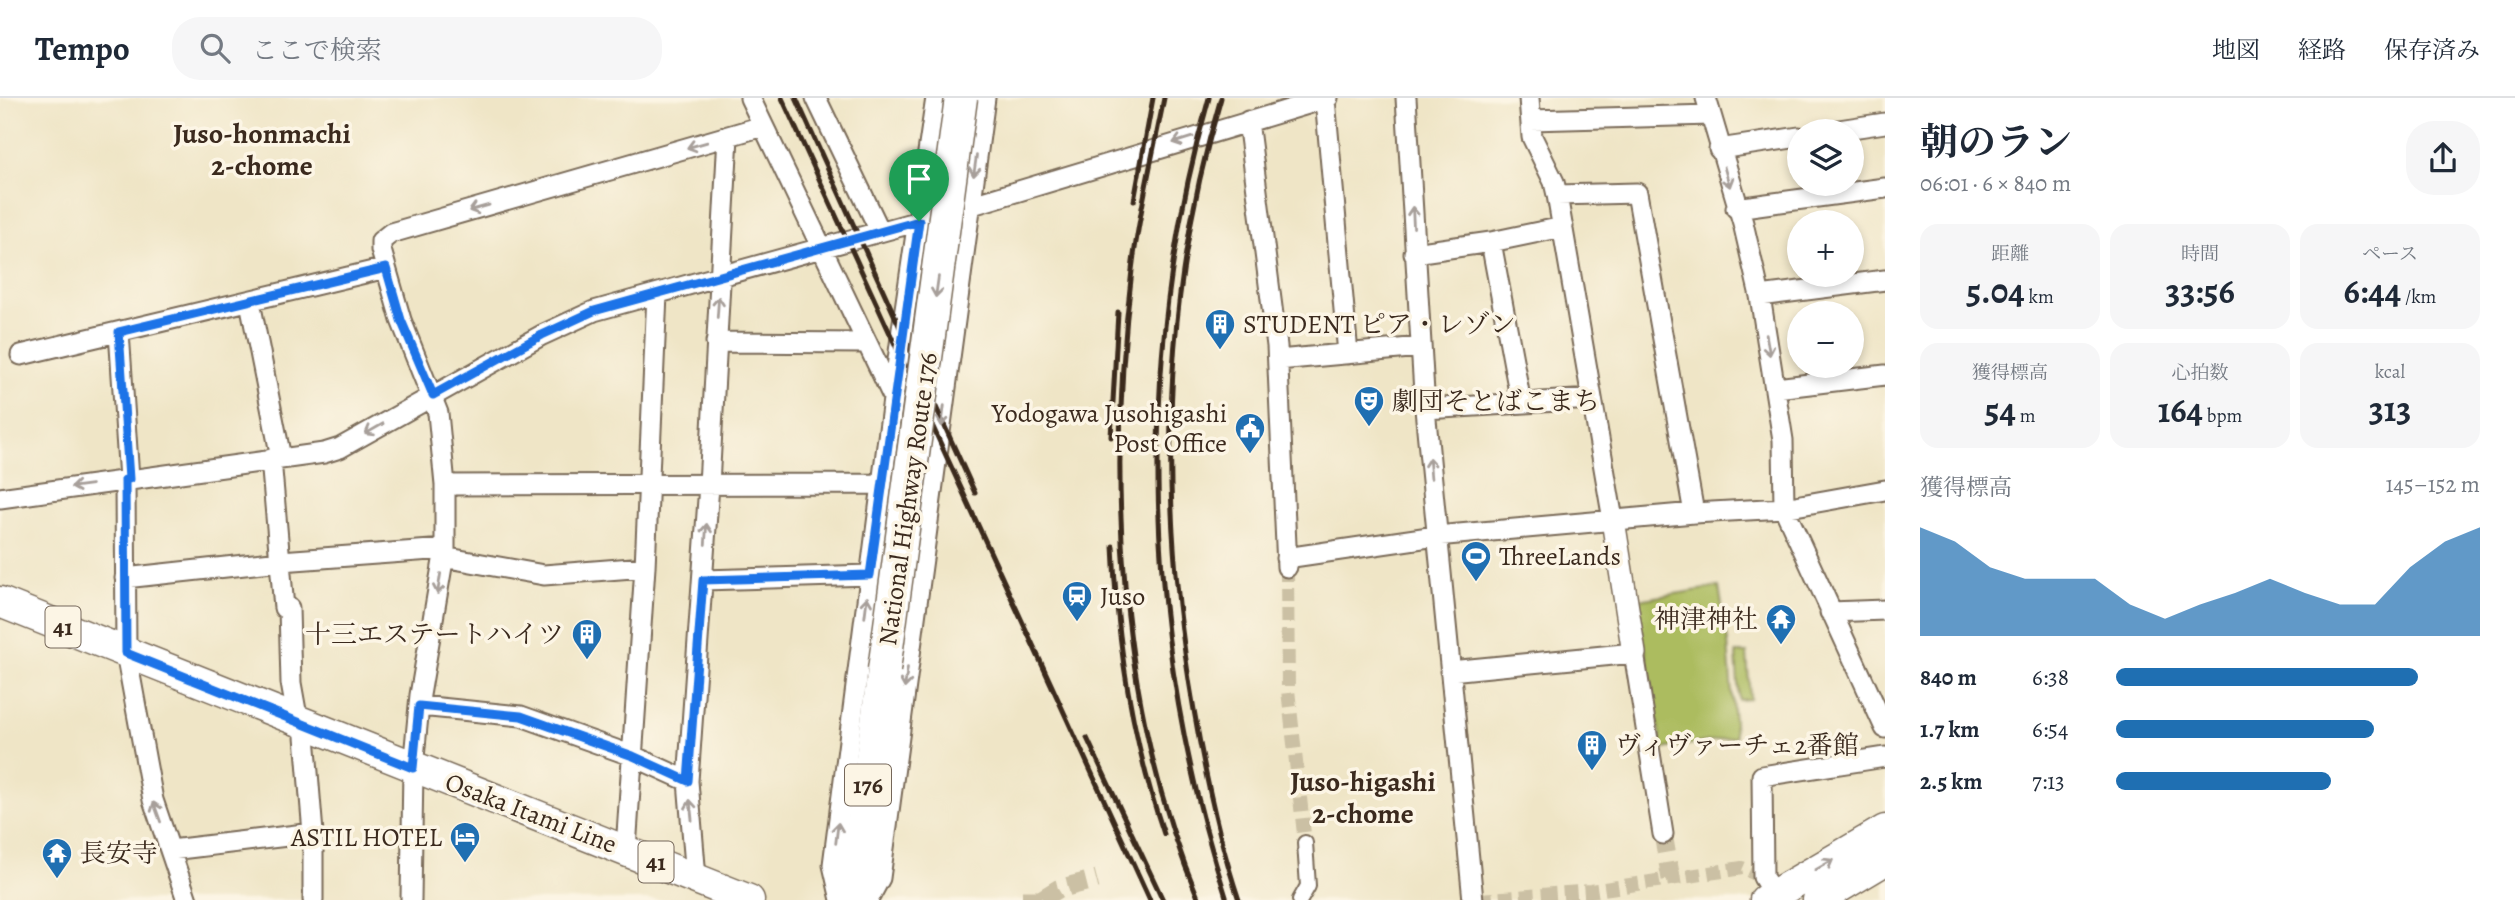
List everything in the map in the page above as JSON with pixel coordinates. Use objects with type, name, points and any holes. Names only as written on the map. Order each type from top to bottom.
[{"type":"highway","name":"National Highway Route 176","points":[[853,900],[961,98]]},
{"type":"main road","name":"Osaka Itami Line","points":[[0,602],[749,900]]},
{"type":"main road","points":[[1768,891],[1885,830]]},
{"type":"main road","points":[[1818,900],[1885,860]]},
{"type":"street","points":[[750,98],[893,399]]},
{"type":"street","points":[[816,98],[879,229]]},
{"type":"street","points":[[841,900],[833,865],[893,399],[936,98]]},
{"type":"street","points":[[869,900],[880,878],[985,98]]},
{"type":"street","points":[[0,498],[340,448],[542,335],[594,311],[879,229],[919,221],[1326,98],[1348,354]]},
{"type":"street","points":[[1406,98],[1425,409],[1473,900]]},
{"type":"street","points":[[1529,98],[1532,137],[1554,182],[1563,227],[1663,834]]},
{"type":"street","points":[[1531,120],[1709,107],[1736,208],[1743,223],[1760,296],[1783,440],[1784,508],[1885,728]]},
{"type":"street","points":[[1248,121],[1278,360],[1287,562],[1436,536],[1694,513],[1784,508],[1885,489]]},
{"type":"street","points":[[1864,126],[1885,123]]},
{"type":"street","points":[[411,900],[413,768],[419,706],[444,553],[445,485],[438,413],[401,320],[386,268],[382,241],[391,233],[763,126]]},
{"type":"street","points":[[696,878],[688,781],[709,485],[728,136]]},
{"type":"street","points":[[1719,149],[1787,138]]},
{"type":"street","points":[[1736,208],[1885,188]]},
{"type":"street","points":[[1557,195],[1637,193],[1694,513]]},
{"type":"street","points":[[1414,253],[1491,242],[1563,227]]},
{"type":"street","points":[[1491,242],[1521,403]]},
{"type":"street","points":[[21,355],[386,268]]},
{"type":"street","points":[[1760,296],[1885,280]]},
{"type":"street","points":[[626,849],[645,567],[657,294]]},
{"type":"street","points":[[250,302],[276,458],[284,608],[289,608],[291,683],[301,723],[313,833],[313,900]]},
{"type":"street","points":[[119,332],[127,479],[126,653],[153,800],[187,900]]},
{"type":"street","points":[[716,342],[867,343]]},
{"type":"street","points":[[1278,360],[1421,347]]},
{"type":"street","points":[[1776,388],[1885,375]]},
{"type":"street","points":[[1425,409],[1592,399]]},
{"type":"street","points":[[445,485],[883,484]]},
{"type":"street","points":[[125,578],[281,561],[444,553],[544,575],[645,567]]},
{"type":"street","points":[[703,580],[870,575]]},
{"type":"street","points":[[1830,612],[1885,610]]},
{"type":"street","points":[[1450,671],[1634,653]]},
{"type":"street","points":[[419,706],[521,716],[633,756],[688,781]]},
{"type":"street","points":[[1768,891],[1762,776],[1885,757]]},
{"type":"street","points":[[171,850],[313,833]]},
{"type":"street","points":[[1300,900],[1308,886],[1305,844]]},
{"type":"green space","points":[[1719,587],[1728,642],[1735,737],[1662,749],[1637,600]]},
{"type":"green space","points":[[1736,653],[1747,653],[1750,699],[1739,700]]},
{"type":"tunnel","points":[[1287,567],[1288,690],[1305,843]]},
{"type":"tunnel","points":[[1663,834],[1671,879]]},
{"type":"tunnel","points":[[1479,900],[1591,891],[1742,868],[1763,877]]},
{"type":"tunnel","points":[[1042,899],[1058,889],[1097,879]]},
{"type":"tunnel","points":[[1022,900],[1049,900]]},
{"type":"railway","points":[[782,98],[1150,900]]},
{"type":"railway","points":[[796,98],[975,493]]},
{"type":"railway","points":[[1134,201],[1153,98]]},
{"type":"railway","points":[[1164,98],[1132,270],[1120,428],[1121,508],[1125,590],[1135,670],[1150,749],[1172,826],[1199,900]]},
{"type":"railway","points":[[1209,98],[1185,197],[1168,297],[1160,399],[1158,500],[1165,602],[1178,702],[1199,802],[1227,900]]},
{"type":"railway","points":[[1221,98],[1201,173],[1186,249],[1177,325],[1171,479],[1182,633],[1194,710],[1213,806],[1239,900]]},
{"type":"railway","points":[[1111,437],[1118,312]]},
{"type":"railway","points":[[1113,546],[1118,619],[1128,692],[1144,764],[1164,834]]},
{"type":"railway","points":[[1087,738],[1163,900]]},
{"type":"place","name":"STUDENT ピア・レゾン","points":[[1220,351]]},
{"type":"place","name":"劇団そとばこまち","points":[[1369,428]]},
{"type":"place","name":"Yodogawa Jusohigashi Post Office","points":[[1250,455]]},
{"type":"place","name":"ThreeLands","points":[[1476,583]]},
{"type":"place","name":"Juso","points":[[1077,623]]},
{"type":"place","name":"神津神社","points":[[1781,646]]},
{"type":"place","name":"十三エステートハイツ","points":[[587,661]]},
{"type":"place","name":"ヴィヴァーチェ2番館","points":[[1592,772]]},
{"type":"place","name":"ASTIL HOTEL","points":[[465,864]]},
{"type":"place","name":"長安寺","points":[[57,880]]},
{"type":"district","name":"Juso-honmachi 2-chome","points":[[262,150]]},
{"type":"district","name":"Juso-higashi 2-chome","points":[[1363,798]]},
{"type":"route","points":[[919,221],[870,575],[703,580],[688,781],[633,756],[521,716],[419,706],[413,768],[126,653],[125,480],[129,479],[119,332],[386,268],[401,320],[433,395],[542,335],[594,311],[879,229],[919,221]]}]
